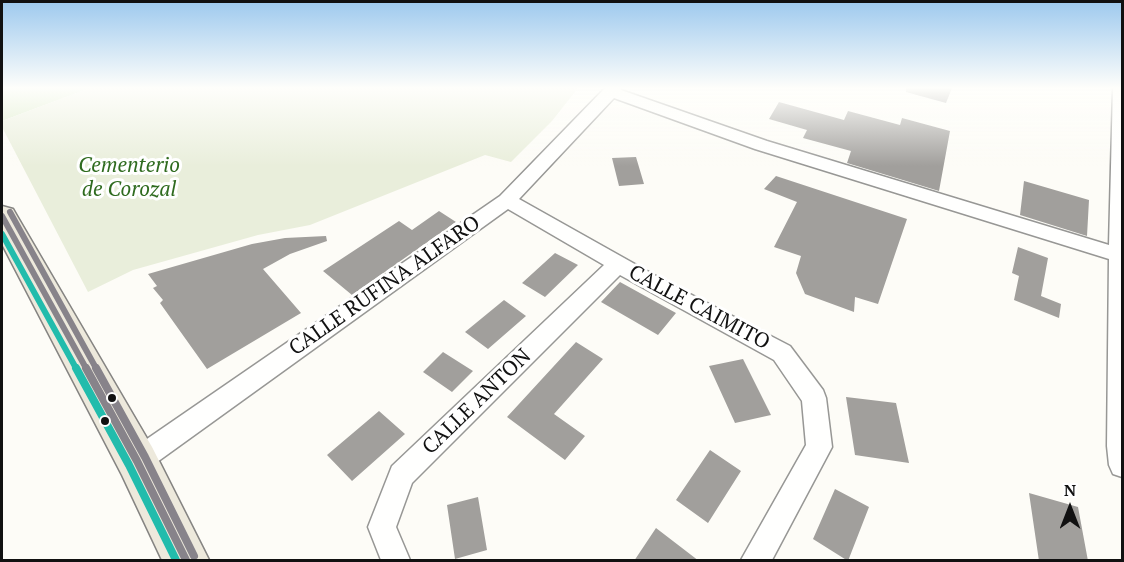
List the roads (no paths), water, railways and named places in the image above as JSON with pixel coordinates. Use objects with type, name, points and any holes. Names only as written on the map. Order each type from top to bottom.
[{"type":"main road","points":[[2,216],[137,461],[186,561]]},
{"type":"street","name":"CALLE RUFINA ALFARO","points":[[137,461],[507,200],[588,114]]},
{"type":"street","points":[[679,114],[761,145],[1119,255]]},
{"type":"street","points":[[1121,114],[1119,255],[1122,465]]},
{"type":"street","name":"CALLE CAIMITO","points":[[507,200],[618,264],[782,353],[814,398],[819,447],[756,561]]},
{"type":"street","name":"CALLE ANTON","points":[[395,561],[382,527],[401,475],[618,264]]},
{"type":"park label","name":"Cementerio de Corozal","points":[[129,178]]}]
